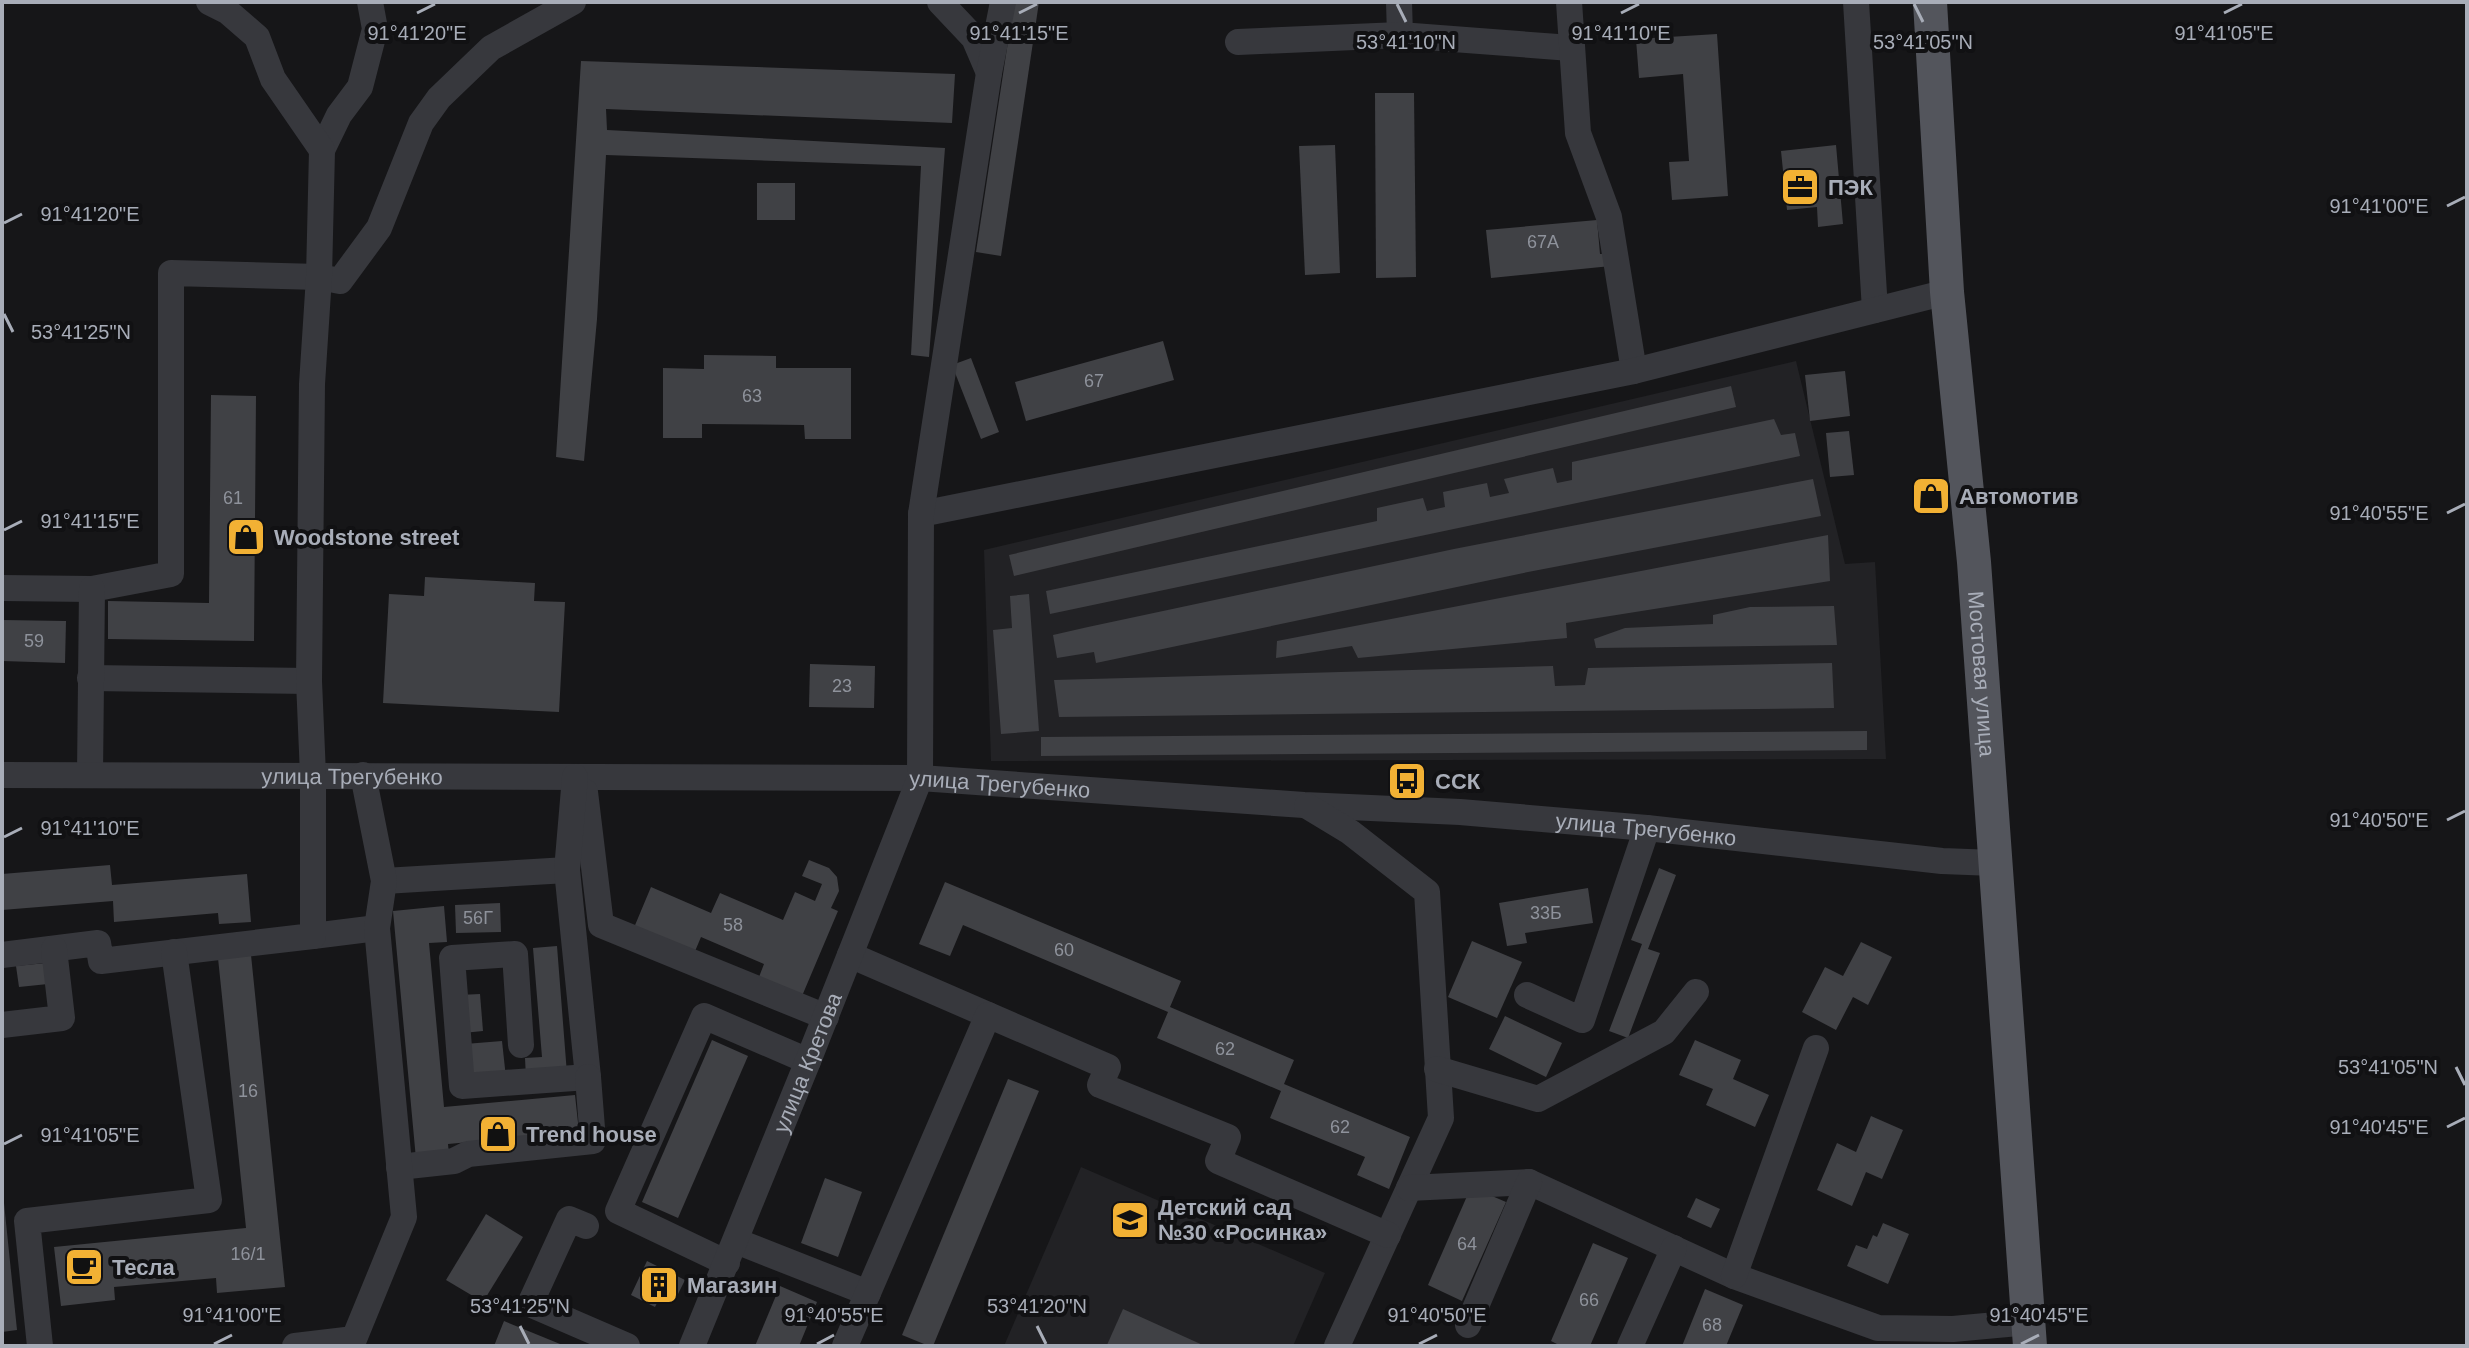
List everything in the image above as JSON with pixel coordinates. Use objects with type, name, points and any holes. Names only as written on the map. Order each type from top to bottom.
[{"type":"main road","name":"Мостовая улица","points":[[1930,2],[1947,292],[1974,562],[2030,1334]]},
{"type":"street","points":[[209,2],[227,11],[257,37],[273,79],[322,150]]},
{"type":"street","points":[[313,936],[313,775],[309,681],[312,384],[319,277],[322,150],[339,115],[360,87],[375,29],[370,2]]},
{"type":"street","points":[[2,588],[92,589],[171,574],[171,273],[319,277],[340,281],[379,228],[421,123],[439,98],[491,48],[573,2]]},
{"type":"street","points":[[940,2],[974,38],[989,73]]},
{"type":"street","points":[[920,778],[921,514],[989,73],[1003,2]]},
{"type":"street","points":[[1399,2],[1400,35]]},
{"type":"street","points":[[1569,2],[1578,133],[1609,217],[1634,371]]},
{"type":"street","points":[[1856,2],[1875,310]]},
{"type":"street","points":[[1238,42],[1400,35],[1571,48]]},
{"type":"street","points":[[921,514],[1634,371],[1947,292]]},
{"type":"street","points":[[90,774],[92,589]]},
{"type":"street","points":[[90,678],[309,681]]},
{"type":"street","name":"улица Трегубенко","points":[[2,775],[920,778],[1304,805],[1460,812],[1647,828],[1942,861],[1994,863]]},
{"type":"street","points":[[295,1346],[354,1339],[404,1217],[377,928],[384,881],[363,775]]},
{"type":"street","points":[[399,1167],[454,1161],[468,1154],[593,1141],[567,870],[579,777]]},
{"type":"street","points":[[579,777],[601,925],[826,1017]]},
{"type":"street","name":"улица Кретова","points":[[692,1346],[920,778]]},
{"type":"street","points":[[1304,805],[1350,832],[1427,892],[1441,1118],[1337,1346]]},
{"type":"street","points":[[1527,995],[1582,1020],[1647,828]]},
{"type":"street","points":[[384,881],[567,870]]},
{"type":"street","points":[[2,955],[98,943],[101,961],[377,928]]},
{"type":"street","points":[[2,1025],[62,1018],[54,949]]},
{"type":"street","points":[[40,1346],[27,1221],[209,1200],[174,952]]},
{"type":"street","points":[[521,1045],[515,954],[452,958],[462,1086],[588,1077]]},
{"type":"street","points":[[850,955],[1108,1067],[1100,1085],[1228,1137],[1218,1161],[1388,1235]]},
{"type":"street","points":[[1437,1069],[1538,1099],[1664,1032],[1696,992]]},
{"type":"street","points":[[845,1346],[988,1015]]},
{"type":"street","points":[[808,1061],[704,1016],[618,1211],[731,1252],[868,1293]]},
{"type":"street","points":[[1734,1276],[1816,1048]]},
{"type":"street","points":[[1409,1188],[1529,1182],[1734,1276],[1878,1328],[1953,1338],[2030,1334]]},
{"type":"street","points":[[1468,1325],[1529,1182]]},
{"type":"street","points":[[586,1226],[569,1219],[530,1304],[627,1346]]},
{"type":"street","points":[[1630,1346],[1674,1248]]},
{"type":"shaded area","points":[[1796,361],[1845,564],[1875,562],[1886,759],[991,761],[984,550]]},
{"type":"shaded area","name":"Детский сад №30 «Росинка»","points":[[1081,1167],[1325,1273],[1293,1346],[1004,1346]]},
{"type":"building","points":[[1014,2],[1039,2],[1001,256],[976,252]]},
{"type":"building","points":[[1717,34],[1728,196],[1672,200],[1669,162],[1689,161],[1683,74],[1639,78],[1636,39]]},
{"type":"building","points":[[581,61],[955,74],[952,123],[606,109],[607,130],[945,148],[929,357],[911,355],[921,166],[606,155],[597,319],[584,461],[556,457]]},
{"type":"building","points":[[1375,93],[1414,93],[1416,277],[1376,278]]},
{"type":"building","points":[[1335,145],[1340,273],[1305,275],[1299,146]]},
{"type":"building","points":[[1836,145],[1843,224],[1818,227],[1817,207],[1787,210],[1781,151]]},
{"type":"building","points":[[757,183],[795,183],[795,220],[757,220]]},
{"type":"building","points":[[1597,220],[1600,254],[1610,254],[1611,266],[1491,278],[1486,230]]},
{"type":"building","points":[[1163,341],[1174,380],[1026,421],[1015,382]]},
{"type":"building","points":[[704,355],[776,356],[776,368],[851,368],[851,439],[805,439],[804,425],[702,424],[702,438],[663,438],[663,368],[704,369]]},
{"type":"building","points":[[971,358],[999,432],[981,439],[952,365]]},
{"type":"building","points":[[1845,371],[1850,416],[1810,421],[1805,375]]},
{"type":"building","points":[[1731,386],[1736,407],[1014,576],[1009,555]]},
{"type":"building","points":[[211,395],[256,396],[254,641],[108,639],[108,601],[209,603]]},
{"type":"building","points":[[1774,419],[1781,435],[1795,433],[1800,456],[1050,614],[1046,591],[1377,521],[1377,508],[1423,498],[1427,511],[1445,507],[1443,492],[1487,483],[1490,497],[1509,493],[1504,479],[1553,468],[1557,483],[1572,480],[1572,462]]},
{"type":"building","points":[[1849,431],[1854,475],[1830,477],[1826,433]]},
{"type":"building","points":[[1813,479],[1821,516],[1528,572],[1096,663],[1094,652],[1057,658],[1053,635],[1454,549]]},
{"type":"building","points":[[1828,535],[1830,581],[1566,623],[1567,638],[1358,658],[1352,646],[1276,658],[1277,641]]},
{"type":"building","points":[[425,577],[535,583],[534,601],[565,602],[559,712],[383,703],[389,594],[424,596]]},
{"type":"building","points":[[1029,594],[1039,731],[1001,734],[993,630],[1012,628],[1010,596]]},
{"type":"building","points":[[1834,606],[1837,645],[1596,648],[1594,639],[1625,628],[1713,624],[1713,615],[1750,607]]},
{"type":"building","points":[[2,620],[66,621],[65,663],[2,661]]},
{"type":"building","points":[[1832,663],[1834,708],[1059,717],[1054,680],[1553,666],[1555,686],[1585,685],[1588,668]]},
{"type":"building","points":[[810,664],[875,666],[874,708],[809,707]]},
{"type":"building","points":[[1867,731],[1867,750],[1041,756],[1041,737]]},
{"type":"building","points":[[809,860],[829,868],[837,877],[839,891],[831,908],[838,911],[802,996],[759,977],[764,964],[701,937],[693,956],[633,930],[651,887],[711,913],[720,893],[783,920],[795,892],[815,901],[822,884],[802,876]]},
{"type":"building","points":[[110,865],[112,885],[247,874],[251,922],[219,924],[218,913],[114,922],[113,901],[2,910],[2,874]]},
{"type":"building","points":[[1659,868],[1676,875],[1648,949],[1660,953],[1628,1038],[1609,1031],[1642,944],[1631,940]]},
{"type":"building","points":[[945,882],[1181,981],[1170,1007],[1294,1060],[1284,1084],[1410,1137],[1389,1189],[1357,1175],[1365,1157],[1270,1118],[1281,1091],[1157,1038],[1168,1012],[963,925],[950,956],[919,944]]},
{"type":"building","points":[[1588,888],[1593,923],[1525,933],[1527,943],[1507,946],[1499,903]]},
{"type":"building","points":[[500,903],[501,932],[456,933],[455,905]]},
{"type":"building","points":[[444,906],[447,942],[429,943],[444,1107],[575,1095],[579,1132],[448,1144],[449,1156],[416,1159],[393,911]]},
{"type":"building","points":[[1472,941],[1522,962],[1497,1018],[1448,997]]},
{"type":"building","points":[[1861,942],[1892,957],[1868,1005],[1853,997],[1836,1030],[1802,1012],[1825,967],[1843,976]]},
{"type":"building","points":[[557,946],[567,1074],[526,1078],[525,1058],[542,1057],[533,948]]},
{"type":"building","points":[[251,955],[285,1287],[217,1293],[216,1278],[114,1287],[115,1300],[61,1306],[54,1247],[246,1228],[218,958]]},
{"type":"building","points":[[46,963],[48,984],[19,987],[16,966]]},
{"type":"building","points":[[480,994],[483,1031],[463,1033],[459,995]]},
{"type":"building","points":[[1505,1016],[1562,1043],[1546,1077],[1489,1049]]},
{"type":"building","points":[[712,1040],[748,1056],[678,1218],[642,1202]]},
{"type":"building","points":[[1695,1040],[1741,1060],[1733,1079],[1769,1095],[1755,1127],[1706,1105],[1713,1089],[1679,1075]]},
{"type":"building","points":[[502,1041],[506,1078],[468,1081],[465,1044]]},
{"type":"building","points":[[1008,1079],[1039,1091],[933,1346],[929,1346],[902,1335]]},
{"type":"building","points":[[1871,1116],[1903,1130],[1882,1179],[1866,1172],[1852,1206],[1817,1190],[1837,1143],[1856,1152]]},
{"type":"building","points":[[825,1178],[862,1192],[838,1257],[801,1243]]},
{"type":"building","points":[[1471,1187],[1506,1202],[1462,1301],[1428,1285]]},
{"type":"building","points":[[1696,1198],[1720,1209],[1711,1228],[1687,1217]]},
{"type":"building","points":[[2,1203],[17,1330],[2,1332]]},
{"type":"building","points":[[486,1214],[523,1237],[483,1302],[446,1280]]},
{"type":"building","points":[[1883,1223],[1909,1234],[1888,1284],[1847,1266],[1856,1245],[1867,1249]]},
{"type":"building","points":[[1593,1243],[1628,1258],[1590,1346],[1561,1346],[1551,1341]]},
{"type":"building","name":"Магазин","points":[[647,1261],[685,1280],[676,1298],[663,1291],[655,1307],[631,1295]]},
{"type":"building","points":[[780,1286],[817,1302],[799,1346],[755,1346]]},
{"type":"building","points":[[1705,1289],[1743,1305],[1726,1346],[1682,1346]]},
{"type":"building","points":[[1123,1309],[1205,1346],[1107,1345]]},
{"type":"building","points":[[504,1321],[565,1346],[494,1346]]},
{"type":"place","name":"ПЭК","points":[[1800,187]]},
{"type":"place","name":"Автомотив","points":[[1931,496]]},
{"type":"place","name":"Woodstone street","points":[[246,537]]},
{"type":"place","name":"ССК","points":[[1407,781]]},
{"type":"place","name":"Trend house","points":[[498,1134]]},
{"type":"place","name":"Детский сад №30 «Росинка»","points":[[1130,1220]]},
{"type":"place","name":"Тесла","points":[[84,1267]]},
{"type":"place","name":"Магазин","points":[[659,1285]]}]
